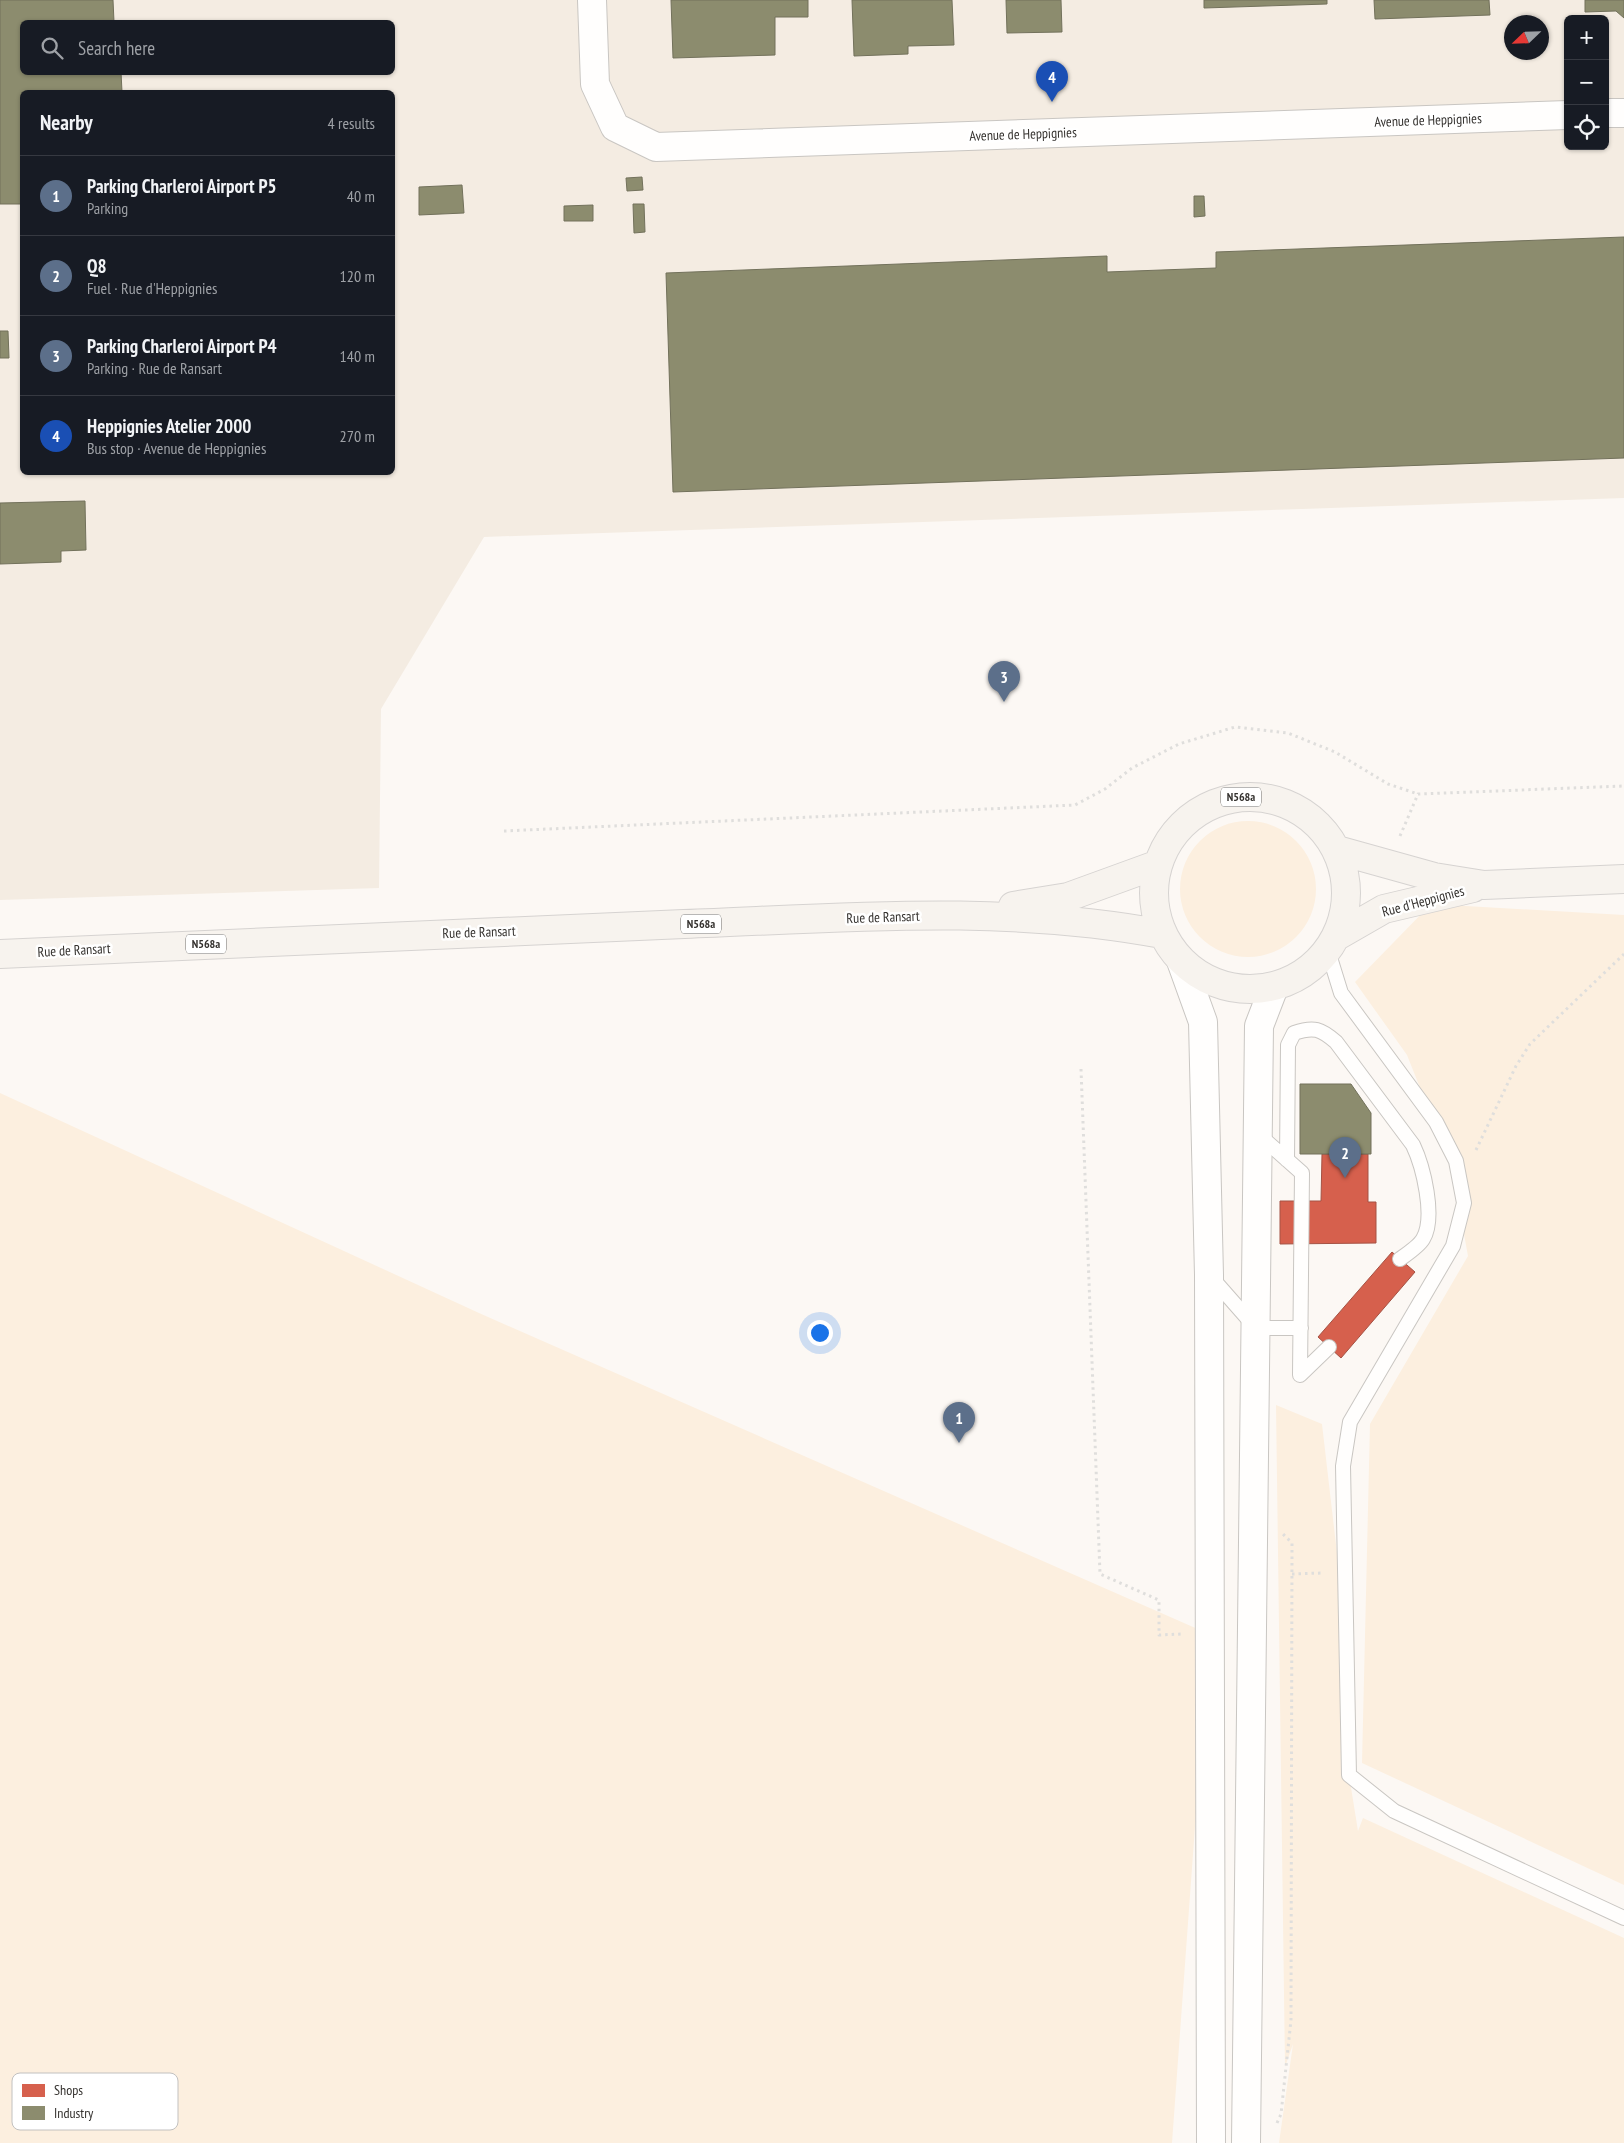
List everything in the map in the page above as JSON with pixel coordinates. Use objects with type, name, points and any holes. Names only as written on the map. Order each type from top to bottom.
[{"type":"main road","name":"N568a","points":[[1258,796],[1290,804],[1318,823],[1337,850],[1346,878],[1346,908],[1332,943],[1304,974],[1274,987],[1240,989],[1208,980],[1181,961],[1162,934],[1153,898],[1156,865],[1172,835],[1195,812],[1225,799],[1258,796]]},
{"type":"main road","name":"Rue d'Heppignies","points":[[1337,850],[1434,877],[1484,885]]},
{"type":"main road","name":"Rue de Ransart","points":[[957,914],[1068,897],[1156,865]]},
{"type":"main road","name":"Rue d'Heppignies","points":[[1332,943],[1384,909],[1484,885],[1624,879]]},
{"type":"main road","name":"Rue de Ransart","points":[[0,954],[402,934],[957,914],[1073,920],[1162,934]]},
{"type":"street","name":"Avenue de Heppignies","points":[[592,0],[595,84],[615,127],[656,147],[1564,115]]},
{"type":"street","points":[[1609,113],[1624,113]]},
{"type":"street","points":[[1181,961],[1203,1022],[1209,1275],[1211,2143]]},
{"type":"street","points":[[1246,2143],[1258,1026],[1274,987]]},
{"type":"lane","points":[[1332,943],[1341,993],[1436,1122],[1456,1161],[1464,1203],[1453,1246],[1350,1422],[1343,1466],[1349,1776],[1394,1811],[1624,1918]]},
{"type":"lane","points":[[1287,1160],[1288,1044],[1294,1033],[1306,1028],[1323,1031],[1336,1042],[1413,1145],[1422,1163],[1428,1195],[1427,1221],[1423,1239],[1400,1259]]},
{"type":"lane","points":[[1257,1133],[1302,1173],[1300,1375],[1329,1347]]},
{"type":"lane","points":[[1209,1275],[1256,1328],[1301,1328]]},
{"type":"path","points":[[504,831],[1075,805],[1105,789],[1132,768],[1179,744],[1235,727],[1288,733],[1335,752],[1388,784],[1418,794],[1624,786]]},
{"type":"path","points":[[1398,841],[1418,794]]},
{"type":"path","points":[[1475,1151],[1516,1066],[1530,1044],[1624,954]]},
{"type":"path","points":[[1081,1070],[1100,1574],[1159,1600],[1159,1635],[1209,1634]]},
{"type":"path","points":[[1272,2130],[1281,2114],[1291,2020],[1292,1543],[1281,1532]]},
{"type":"path","points":[[1292,1574],[1345,1572]]},
{"type":"shaded area","points":[[0,0],[1624,0],[1624,498],[484,537],[381,709],[379,888],[0,900]]},
{"type":"shaded area","points":[[1248,821],[1274,826],[1286,832],[1296,841],[1305,851],[1311,863],[1316,889],[1311,915],[1305,927],[1296,937],[1286,946],[1274,952],[1248,957],[1222,952],[1210,946],[1200,937],[1191,927],[1185,915],[1180,889],[1185,863],[1191,851],[1200,841],[1210,832],[1222,826]]},
{"type":"shaded area","points":[[1431,904],[1624,915],[1624,1885],[1362,1763],[1370,1424],[1468,1256],[1452,1168],[1407,1055],[1355,982]]},
{"type":"shaded area","points":[[0,1093],[479,1313],[1209,1634],[1172,2143],[0,2143]]},
{"type":"shaded area","points":[[1276,1405],[1322,1424],[1346,1631],[1349,1775],[1358,1831],[1363,1818],[1624,1938],[1624,2143],[1279,2143],[1293,2044],[1285,2067]]},
{"type":"building: Shops","points":[[1322,1154],[1368,1154],[1368,1202],[1376,1202],[1376,1243],[1280,1244],[1280,1201],[1321,1201]]},
{"type":"building: Shops","points":[[1392,1252],[1415,1272],[1341,1358],[1318,1337]]},
{"type":"building: Industry","points":[[0,0],[113,0],[114,20],[20,20],[20,75],[121,75],[122,90],[20,90],[20,204],[0,204]]},
{"type":"building: Industry","points":[[671,0],[808,0],[808,17],[775,17],[775,55],[673,58]]},
{"type":"building: Industry","points":[[852,0],[952,0],[954,45],[908,46],[908,54],[854,56]]},
{"type":"building: Industry","points":[[1006,0],[1061,0],[1062,32],[1007,33]]},
{"type":"building: Industry","points":[[1204,0],[1327,0],[1327,4],[1204,8]]},
{"type":"building: Industry","points":[[1374,0],[1489,0],[1490,15],[1375,19]]},
{"type":"building: Industry","points":[[1585,0],[1624,0],[1624,18],[1616,11],[1585,12]]},
{"type":"building: Industry","points":[[642,177],[643,190],[627,191],[626,178]]},
{"type":"building: Industry","points":[[462,185],[464,213],[419,215],[419,187]]},
{"type":"building: Industry","points":[[1194,196],[1204,196],[1205,216],[1194,217]]},
{"type":"building: Industry","points":[[633,204],[644,204],[645,232],[634,233]]},
{"type":"building: Industry","points":[[593,205],[593,221],[564,221],[564,206]]},
{"type":"building: Industry","points":[[1624,237],[1624,458],[673,492],[666,273],[1107,256],[1107,272],[1216,268],[1216,252]]},
{"type":"building: Industry","points":[[0,331],[8,331],[9,358],[0,358]]},
{"type":"building: Industry","points":[[85,501],[86,550],[61,551],[61,562],[0,564],[0,503]]},
{"type":"building: Industry","points":[[1300,1084],[1351,1084],[1371,1113],[1371,1154],[1300,1154]]},
{"type":"place","name":"Heppignies Atelier 2000","points":[[1052,102]]},
{"type":"place","name":"Parking Charleroi Airport P4","points":[[1004,702]]},
{"type":"place","name":"Q8","points":[[1345,1178]]},
{"type":"place","name":"Parking Charleroi Airport P5","points":[[959,1443]]}]
